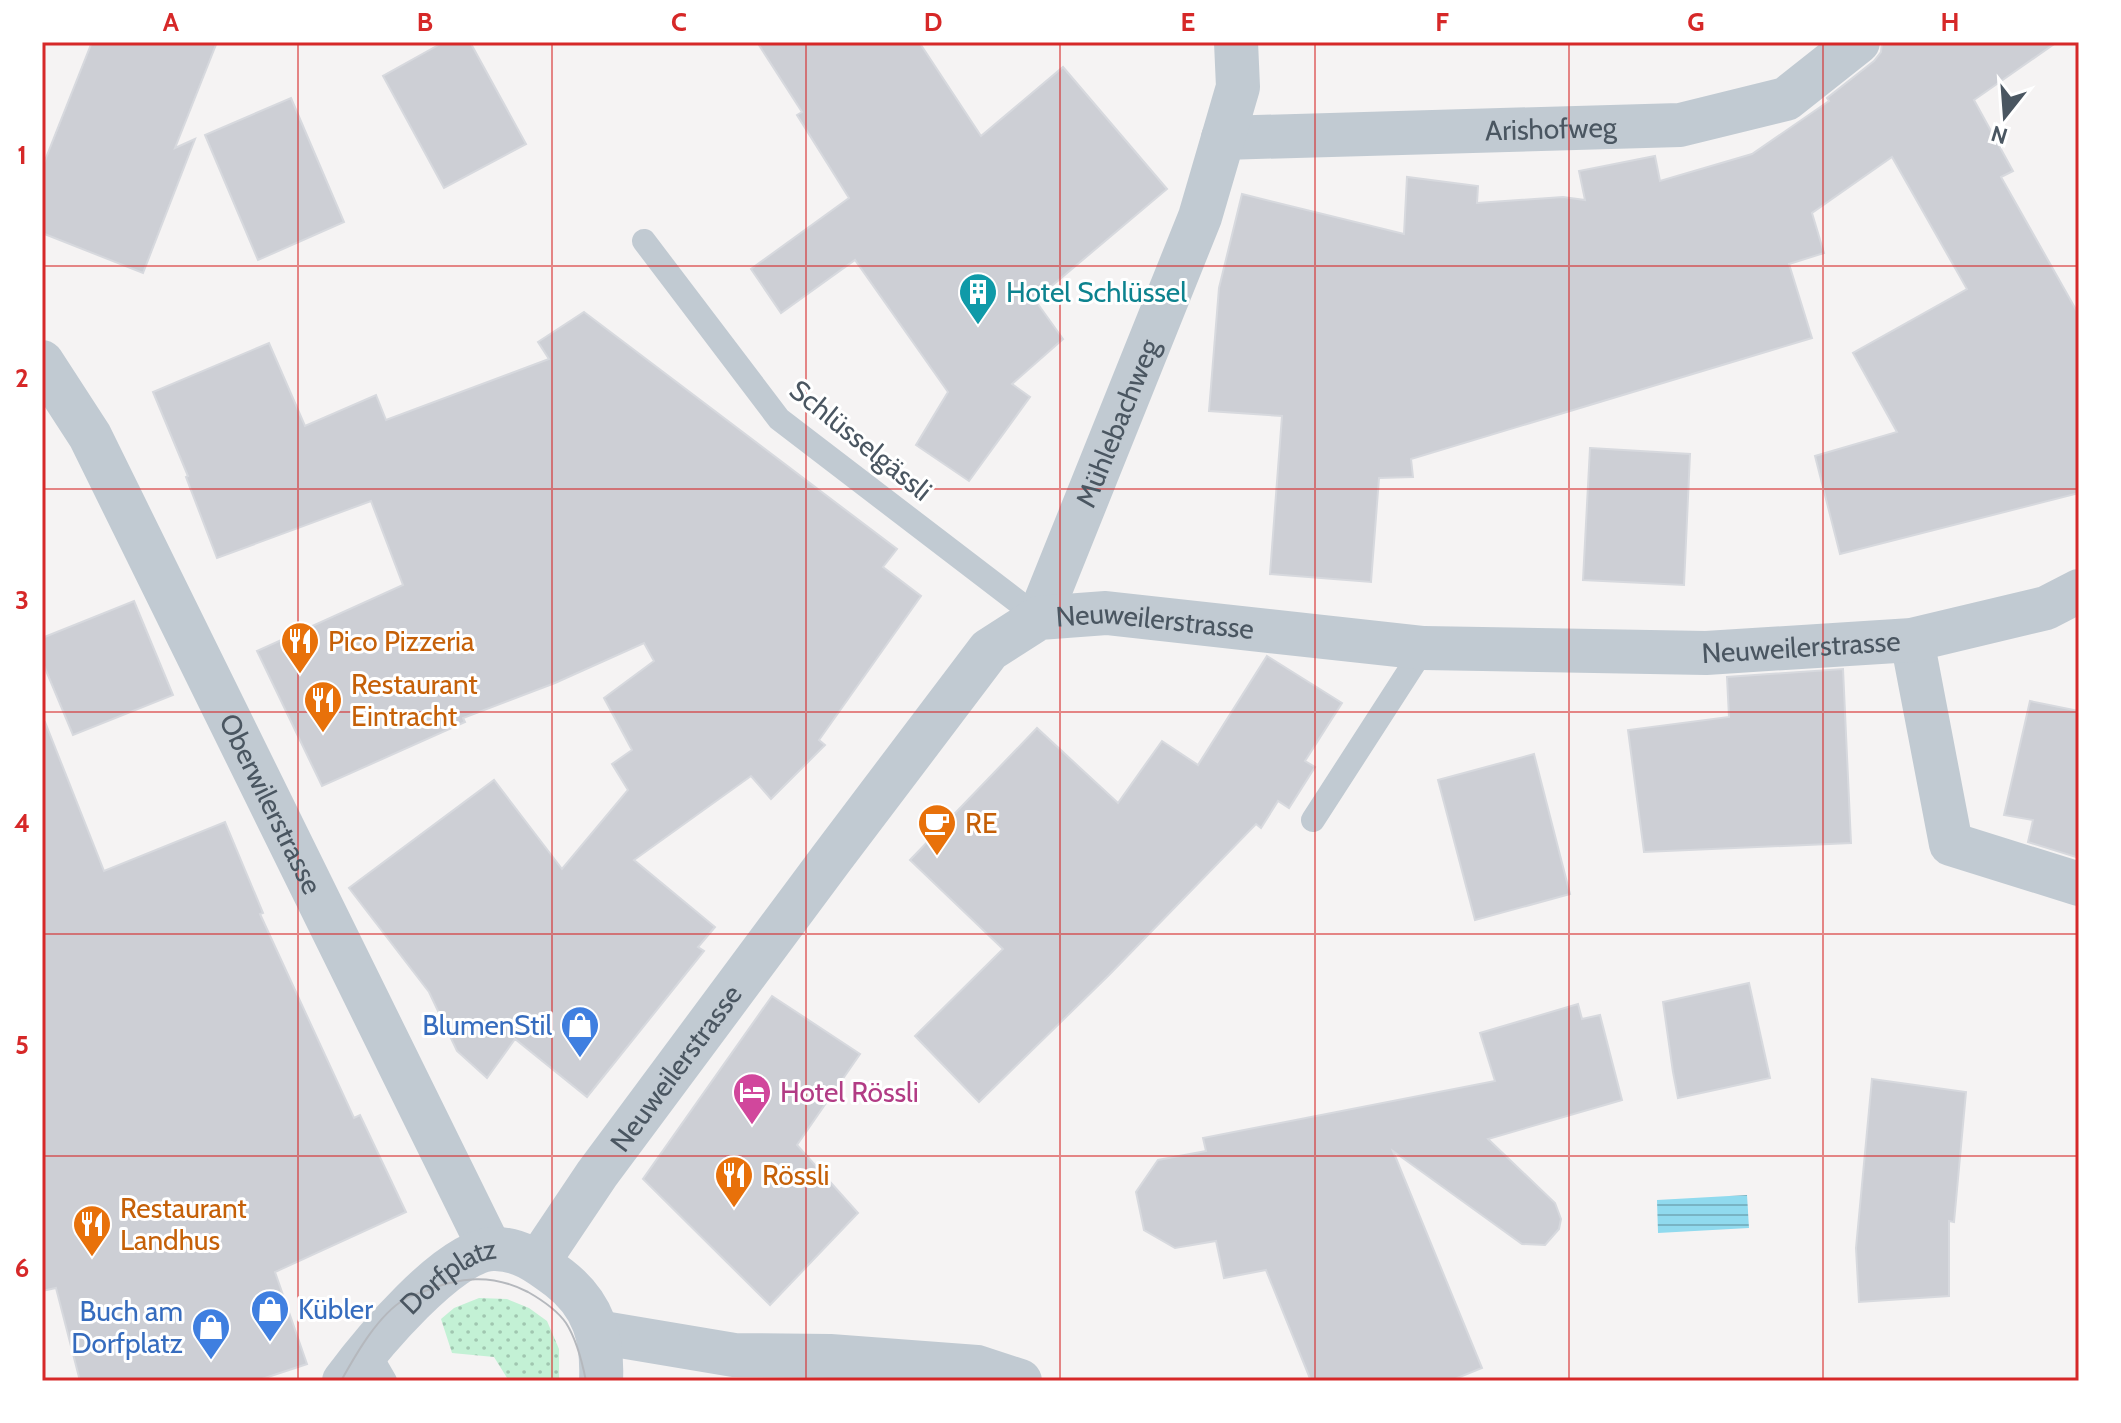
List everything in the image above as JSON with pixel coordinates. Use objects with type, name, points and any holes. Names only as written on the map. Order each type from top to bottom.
[{"type":"street","name":"Mühlebachweg","points":[[1039,618],[1200,217],[1238,87],[1236,42]]},
{"type":"street","name":"Arishofweg","points":[[1223,138],[1680,125],[1786,99],[1858,42]]},
{"type":"street","name":"Oberwilerstrasse","points":[[42,362],[90,436],[490,1249]]},
{"type":"street","name":"Neuweilerstrasse","points":[[538,1262],[597,1174],[989,650],[1039,618],[1106,613],[1424,648],[1706,653],[1912,640],[2046,608],[2079,591]]},
{"type":"street","points":[[1912,640],[1951,844],[2079,884]]},
{"type":"street","name":"Dorfplatz","points":[[365,1371],[424,1291],[450,1268],[472,1253],[506,1249],[538,1262],[580,1298],[591,1314],[597,1332],[601,1381]]},
{"type":"street","points":[[597,1332],[734,1355],[830,1356],[977,1367],[1020,1381]]},
{"type":"lane","name":"Schlüsselgässli","points":[[644,241],[779,419],[1039,618]]},
{"type":"lane","points":[[1313,820],[1424,648]]},
{"type":"green space","points":[[479,1298],[507,1299],[529,1308],[547,1321],[559,1349],[559,1381],[509,1381],[494,1357],[452,1353],[441,1319],[454,1308]]},
{"type":"water","points":[[1747,1195],[1749,1228],[1658,1233],[1657,1200]]},
{"type":"building","points":[[92,42],[217,42],[175,148],[195,139],[143,273],[42,233],[42,168]]},
{"type":"building","points":[[444,42],[470,42],[526,144],[444,188],[383,76]]},
{"type":"building","points":[[757,42],[919,42],[981,136],[1063,67],[1167,189],[1035,300],[1063,339],[1012,384],[1030,397],[969,481],[916,445],[948,392],[855,260],[781,313],[751,269],[849,198],[797,115],[802,112]]},
{"type":"building","points":[[1882,42],[2057,42],[1974,100],[2013,171],[2001,177],[2079,315],[2079,493],[1840,554],[1815,456],[1897,432],[1853,353],[1967,289],[1892,157],[1812,213],[1824,253],[1789,264],[1812,338],[1411,459],[1413,477],[1379,478],[1371,582],[1270,574],[1282,416],[1209,411],[1219,288],[1242,194],[1404,234],[1407,177],[1478,186],[1477,203],[1563,197],[1585,200],[1579,171],[1655,156],[1660,181],[1752,154],[1829,101],[1827,98],[1874,61],[1881,52]]},
{"type":"building","points":[[291,98],[344,222],[258,260],[205,135]]},
{"type":"building","points":[[584,312],[897,549],[883,567],[921,596],[819,740],[825,745],[771,799],[751,776],[634,860],[715,927],[698,947],[704,951],[587,1097],[515,1039],[487,1078],[457,1051],[429,992],[349,888],[494,780],[562,869],[628,790],[612,764],[632,750],[604,698],[654,661],[644,643],[555,683],[463,718],[465,722],[322,786],[257,651],[403,585],[371,501],[217,558],[188,476],[153,392],[269,343],[305,426],[376,395],[386,420],[549,359],[538,342]]},
{"type":"building","points":[[1590,448],[1690,454],[1684,585],[1583,580]]},
{"type":"building","points":[[134,601],[173,695],[73,735],[42,661],[42,638]]},
{"type":"building","points":[[1267,656],[1342,703],[1305,761],[1315,767],[1289,808],[1278,801],[1261,828],[1256,824],[1109,975],[979,1102],[915,1036],[1003,949],[910,860],[1037,728],[1118,803],[1162,741],[1198,765]]},
{"type":"building","points":[[1843,669],[1851,843],[1644,852],[1628,730],[1729,717],[1727,677]]},
{"type":"building","points":[[2030,701],[2079,711],[2079,858],[2028,842],[2033,820],[2004,815]]},
{"type":"building","points":[[42,722],[45,722],[104,871],[225,822],[263,913],[260,914],[354,1118],[360,1115],[406,1212],[275,1272],[307,1364],[256,1381],[80,1381],[56,1288],[42,1291]]},
{"type":"building","points":[[1534,754],[1570,894],[1475,920],[1438,780]]},
{"type":"building","points":[[1749,983],[1770,1078],[1678,1098],[1663,1002]]},
{"type":"building","points":[[772,996],[860,1054],[797,1145],[858,1213],[770,1305],[643,1179]]},
{"type":"building","points":[[1578,1004],[1582,1019],[1600,1015],[1622,1100],[1488,1139],[1555,1203],[1561,1219],[1559,1229],[1545,1245],[1522,1244],[1393,1151],[1482,1368],[1450,1381],[1311,1381],[1266,1270],[1224,1278],[1216,1241],[1175,1248],[1144,1230],[1136,1192],[1158,1160],[1206,1151],[1203,1138],[1495,1081],[1480,1033]]},
{"type":"building","points":[[1872,1079],[1966,1092],[1954,1222],[1949,1221],[1949,1296],[1859,1302],[1856,1248]]},
{"type":"tram line","points":[[341,1381],[368,1336],[395,1306],[436,1287],[475,1279],[514,1286],[554,1310],[573,1336],[586,1381]]},
{"type":"place","name":"Hotel Schlüssel","points":[[978,326]]},
{"type":"place","name":"Pico Pizzeria","points":[[300,675]]},
{"type":"place","name":"Restaurant Eintracht","points":[[323,734]]},
{"type":"place","name":"RE","points":[[937,857]]},
{"type":"place","name":"BlumenStil","points":[[580,1059]]},
{"type":"place","name":"Hotel Rössli","points":[[752,1126]]},
{"type":"place","name":"Rössli","points":[[734,1209]]},
{"type":"place","name":"Restaurant Landhus","points":[[92,1258]]},
{"type":"place","name":"Kübler","points":[[270,1343]]},
{"type":"place","name":"Buch am Dorfplatz","points":[[211,1361]]}]
